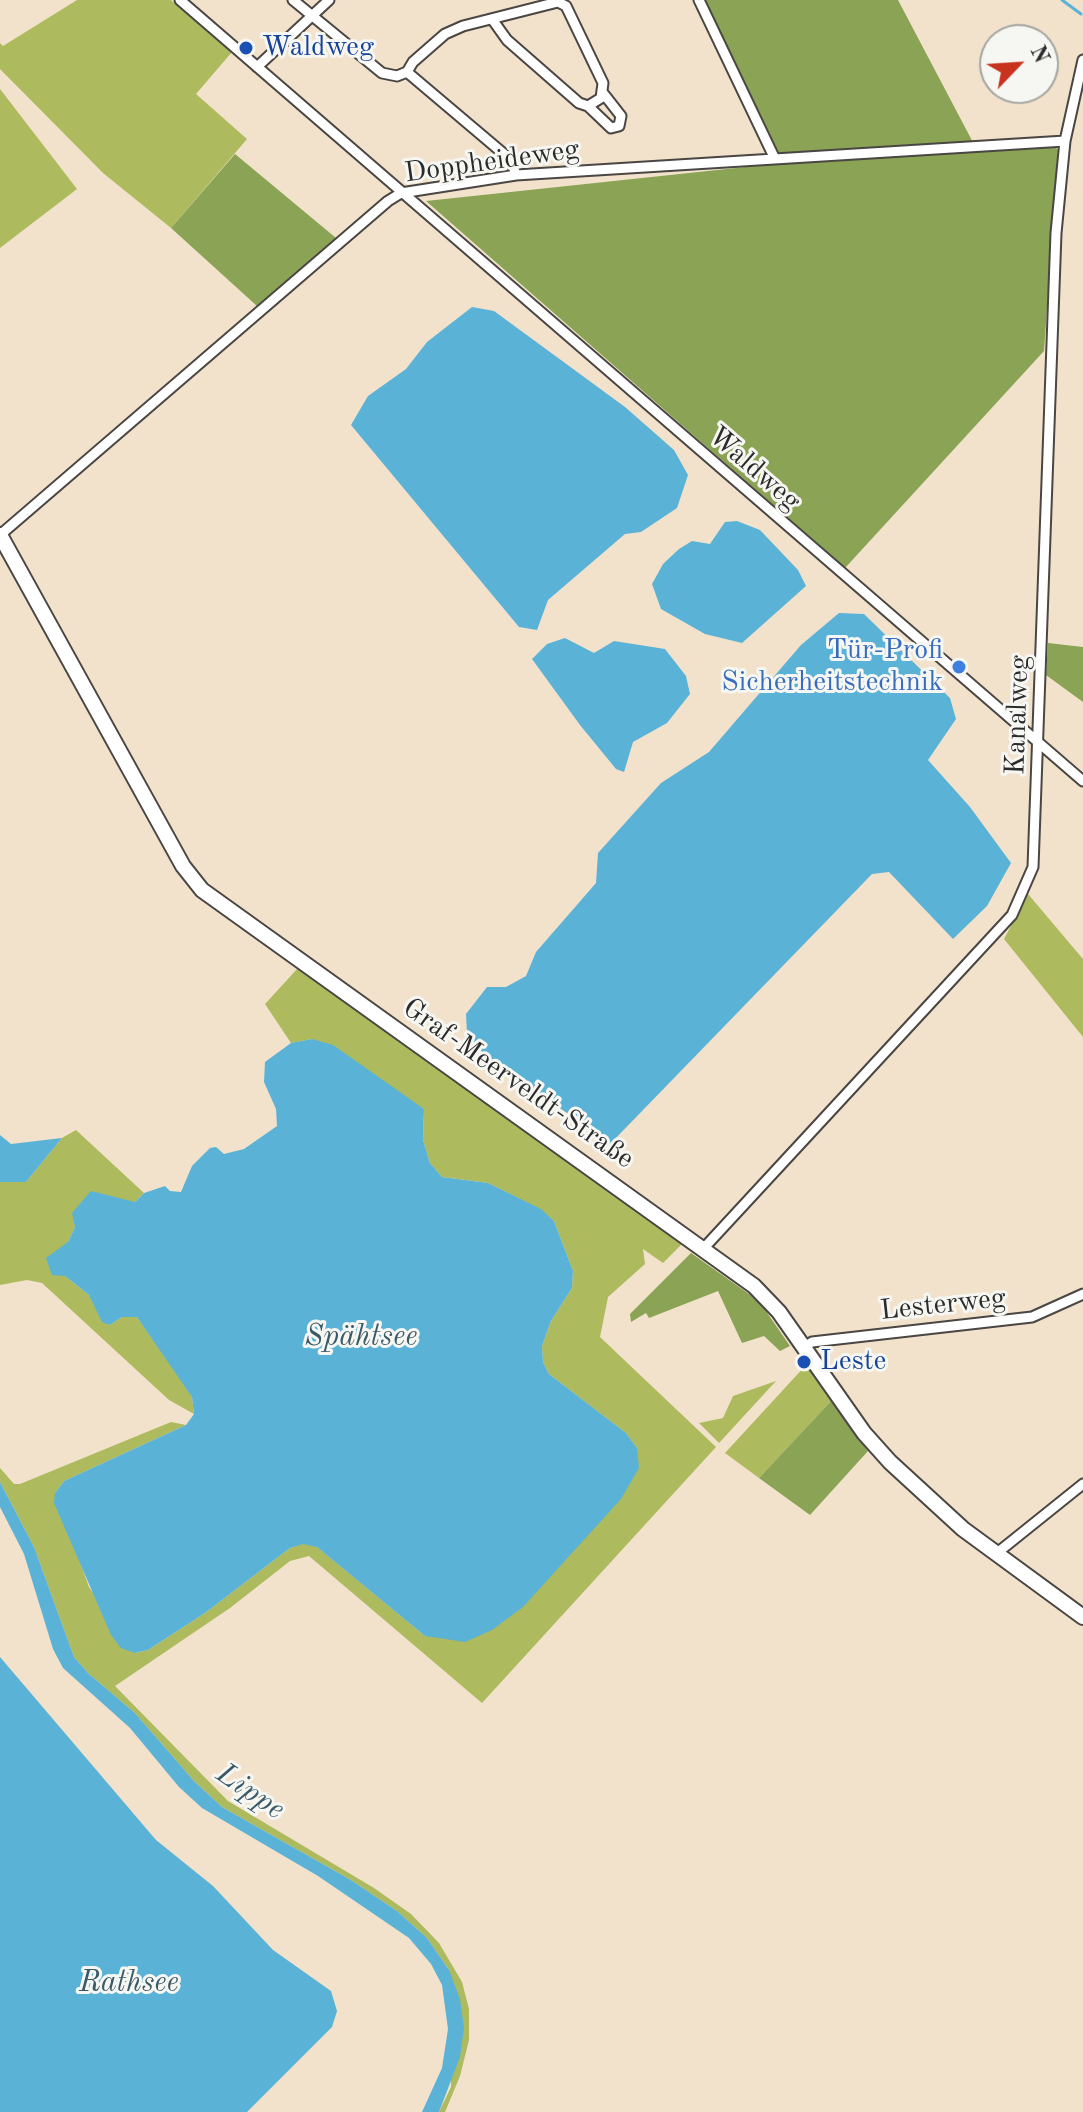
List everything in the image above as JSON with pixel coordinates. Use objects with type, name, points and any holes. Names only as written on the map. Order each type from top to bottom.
[{"type":"main road","name":"Graf-Meerveldt-Straße","points":[[0,535],[183,866],[202,890],[763,1295],[871,1442],[890,1462],[946,1514],[1083,1617]]},
{"type":"street","name":"Waldweg","points":[[180,0],[1083,781]]},
{"type":"street","points":[[293,0],[382,73],[397,76],[407,72],[413,62],[445,34],[558,2],[566,6],[603,83],[603,93],[597,102],[588,106]]},
{"type":"street","points":[[257,67],[329,0]]},
{"type":"street","points":[[699,0],[774,157]]},
{"type":"street","points":[[492,19],[507,40],[579,103],[588,106],[611,128],[619,126],[621,116],[603,93]]},
{"type":"street","name":"Kanalweg","points":[[703,1249],[1012,915],[1036,852],[1056,233],[1065,141],[1083,60]]},
{"type":"street","points":[[407,72],[511,160],[516,175]]},
{"type":"street","name":"Doppheideweg","points":[[0,535],[377,210],[401,193],[516,175],[1065,141]]},
{"type":"street","name":"Lesterweg","points":[[804,1347],[812,1342],[1032,1317],[1083,1294]]},
{"type":"street","points":[[997,1553],[1083,1484]]},
{"type":"green space","points":[[77,0],[171,0],[232,52],[196,94],[247,139],[171,228],[103,173],[0,69],[0,43],[3,46]]},
{"type":"green space","points":[[705,0],[898,0],[977,150],[1054,145],[1058,150],[1044,351],[845,568],[426,201],[783,163]]},
{"type":"green space","points":[[0,89],[77,189],[0,248]]},
{"type":"green space","points":[[235,154],[336,238],[257,306],[171,228]]},
{"type":"green space","points":[[1048,643],[1083,647],[1083,702],[1046,675]]},
{"type":"green space","points":[[1028,894],[1083,959],[1083,1037],[1004,939]]},
{"type":"green space","points":[[298,968],[682,1244],[663,1263],[643,1249],[645,1264],[608,1297],[600,1337],[716,1447],[482,1703],[309,1556],[290,1561],[230,1608],[115,1686],[228,1801],[374,1888],[411,1914],[439,1943],[462,1982],[469,2009],[469,2040],[460,2076],[445,2112],[439,2112],[451,2087],[449,1970],[427,1938],[397,1911],[351,1880],[222,1807],[194,1781],[135,1713],[89,1674],[74,1657],[34,1547],[0,1482],[0,1468],[14,1484],[20,1484],[171,1422],[186,1425],[64,1481],[55,1493],[89,1587],[135,1653],[148,1650],[205,1613],[290,1548],[303,1543],[316,1546],[425,1636],[637,1448],[626,1433],[549,1374],[543,1362],[542,1346],[551,1321],[572,1288],[573,1271],[554,1221],[540,1209],[488,1183],[442,1177],[430,1163],[423,1140],[424,1109],[312,1039],[291,1043],[265,1004]]},
{"type":"green space","points":[[76,1130],[144,1193],[135,1202],[75,1227],[68,1242],[65,1276],[89,1295],[110,1325],[122,1317],[137,1317],[183,1381],[192,1397],[194,1414],[169,1400],[42,1283],[27,1280],[0,1285],[0,1182],[26,1182],[62,1138]]},
{"type":"green space","points":[[691,1253],[759,1301],[790,1346],[780,1351],[764,1336],[742,1343],[718,1291],[649,1318],[646,1313],[631,1322],[630,1314]]},
{"type":"green space","points":[[806,1365],[832,1400],[759,1478],[725,1453]]},
{"type":"green space","points":[[776,1381],[719,1443],[699,1423],[723,1418],[733,1396]]},
{"type":"green space","points":[[832,1400],[868,1451],[810,1515],[759,1478]]},
{"type":"water","points":[[472,307],[494,311],[625,407],[674,450],[688,475],[677,508],[641,532],[625,534],[548,600],[537,630],[519,627],[351,425],[368,396],[406,369],[427,342]]},
{"type":"water","points":[[737,521],[760,530],[798,570],[806,586],[742,643],[705,634],[661,609],[652,584],[663,564],[679,549],[692,541],[710,544],[725,522]]},
{"type":"water","points":[[839,613],[864,614],[950,698],[956,719],[928,760],[970,807],[1011,863],[987,906],[953,939],[889,872],[872,874],[611,1143],[488,1059],[467,1033],[466,1014],[487,987],[506,987],[526,976],[536,952],[596,883],[598,853],[661,783],[709,752],[801,645]]},
{"type":"water","points":[[565,638],[594,653],[614,641],[665,649],[686,676],[690,694],[667,723],[633,742],[624,772],[616,769],[580,725],[532,659],[547,644]]},
{"type":"water","name":"Spähtsee","points":[[312,1039],[333,1045],[424,1109],[423,1140],[430,1163],[442,1177],[488,1183],[541,1209],[554,1221],[573,1271],[572,1288],[551,1321],[542,1346],[543,1362],[549,1374],[626,1433],[637,1448],[639,1468],[621,1499],[523,1607],[492,1630],[465,1642],[425,1636],[317,1547],[303,1544],[290,1548],[205,1613],[148,1650],[135,1653],[121,1648],[111,1635],[54,1503],[55,1493],[64,1481],[186,1425],[194,1414],[192,1397],[137,1317],[122,1317],[110,1325],[102,1322],[89,1295],[65,1276],[52,1275],[46,1258],[68,1242],[75,1227],[72,1213],[91,1191],[135,1202],[144,1193],[165,1186],[170,1191],[181,1192],[192,1166],[210,1148],[216,1147],[224,1154],[244,1149],[277,1126],[276,1109],[264,1082],[265,1062],[291,1043]]},
{"type":"water","points":[[0,1135],[11,1144],[62,1138],[26,1182],[0,1182]]},
{"type":"water","points":[[0,1482],[34,1547],[74,1657],[89,1674],[135,1713],[194,1781],[222,1807],[351,1880],[397,1911],[427,1938],[449,1970],[460,1999],[464,2028],[460,2057],[439,2112],[422,2112],[442,2068],[448,2029],[442,1985],[431,1964],[409,1938],[318,1876],[202,1808],[179,1787],[130,1728],[63,1668],[53,1649],[24,1554],[0,1507]]},
{"type":"water","name":"Rathsee","points":[[0,1657],[156,1840],[213,1886],[273,1950],[331,1991],[337,2011],[332,2027],[247,2112],[0,2112]]},
{"type":"waterway","points":[[1062,0],[1081,14]]},
{"type":"place","name":"Waldweg","points":[[246,48]]},
{"type":"place","name":"Tür-Profi Sicherheitstechnik","points":[[959,667]]},
{"type":"place","name":"Leste","points":[[804,1362]]},
{"type":"water label","name":"Lippe","points":[[250,1792]]}]
